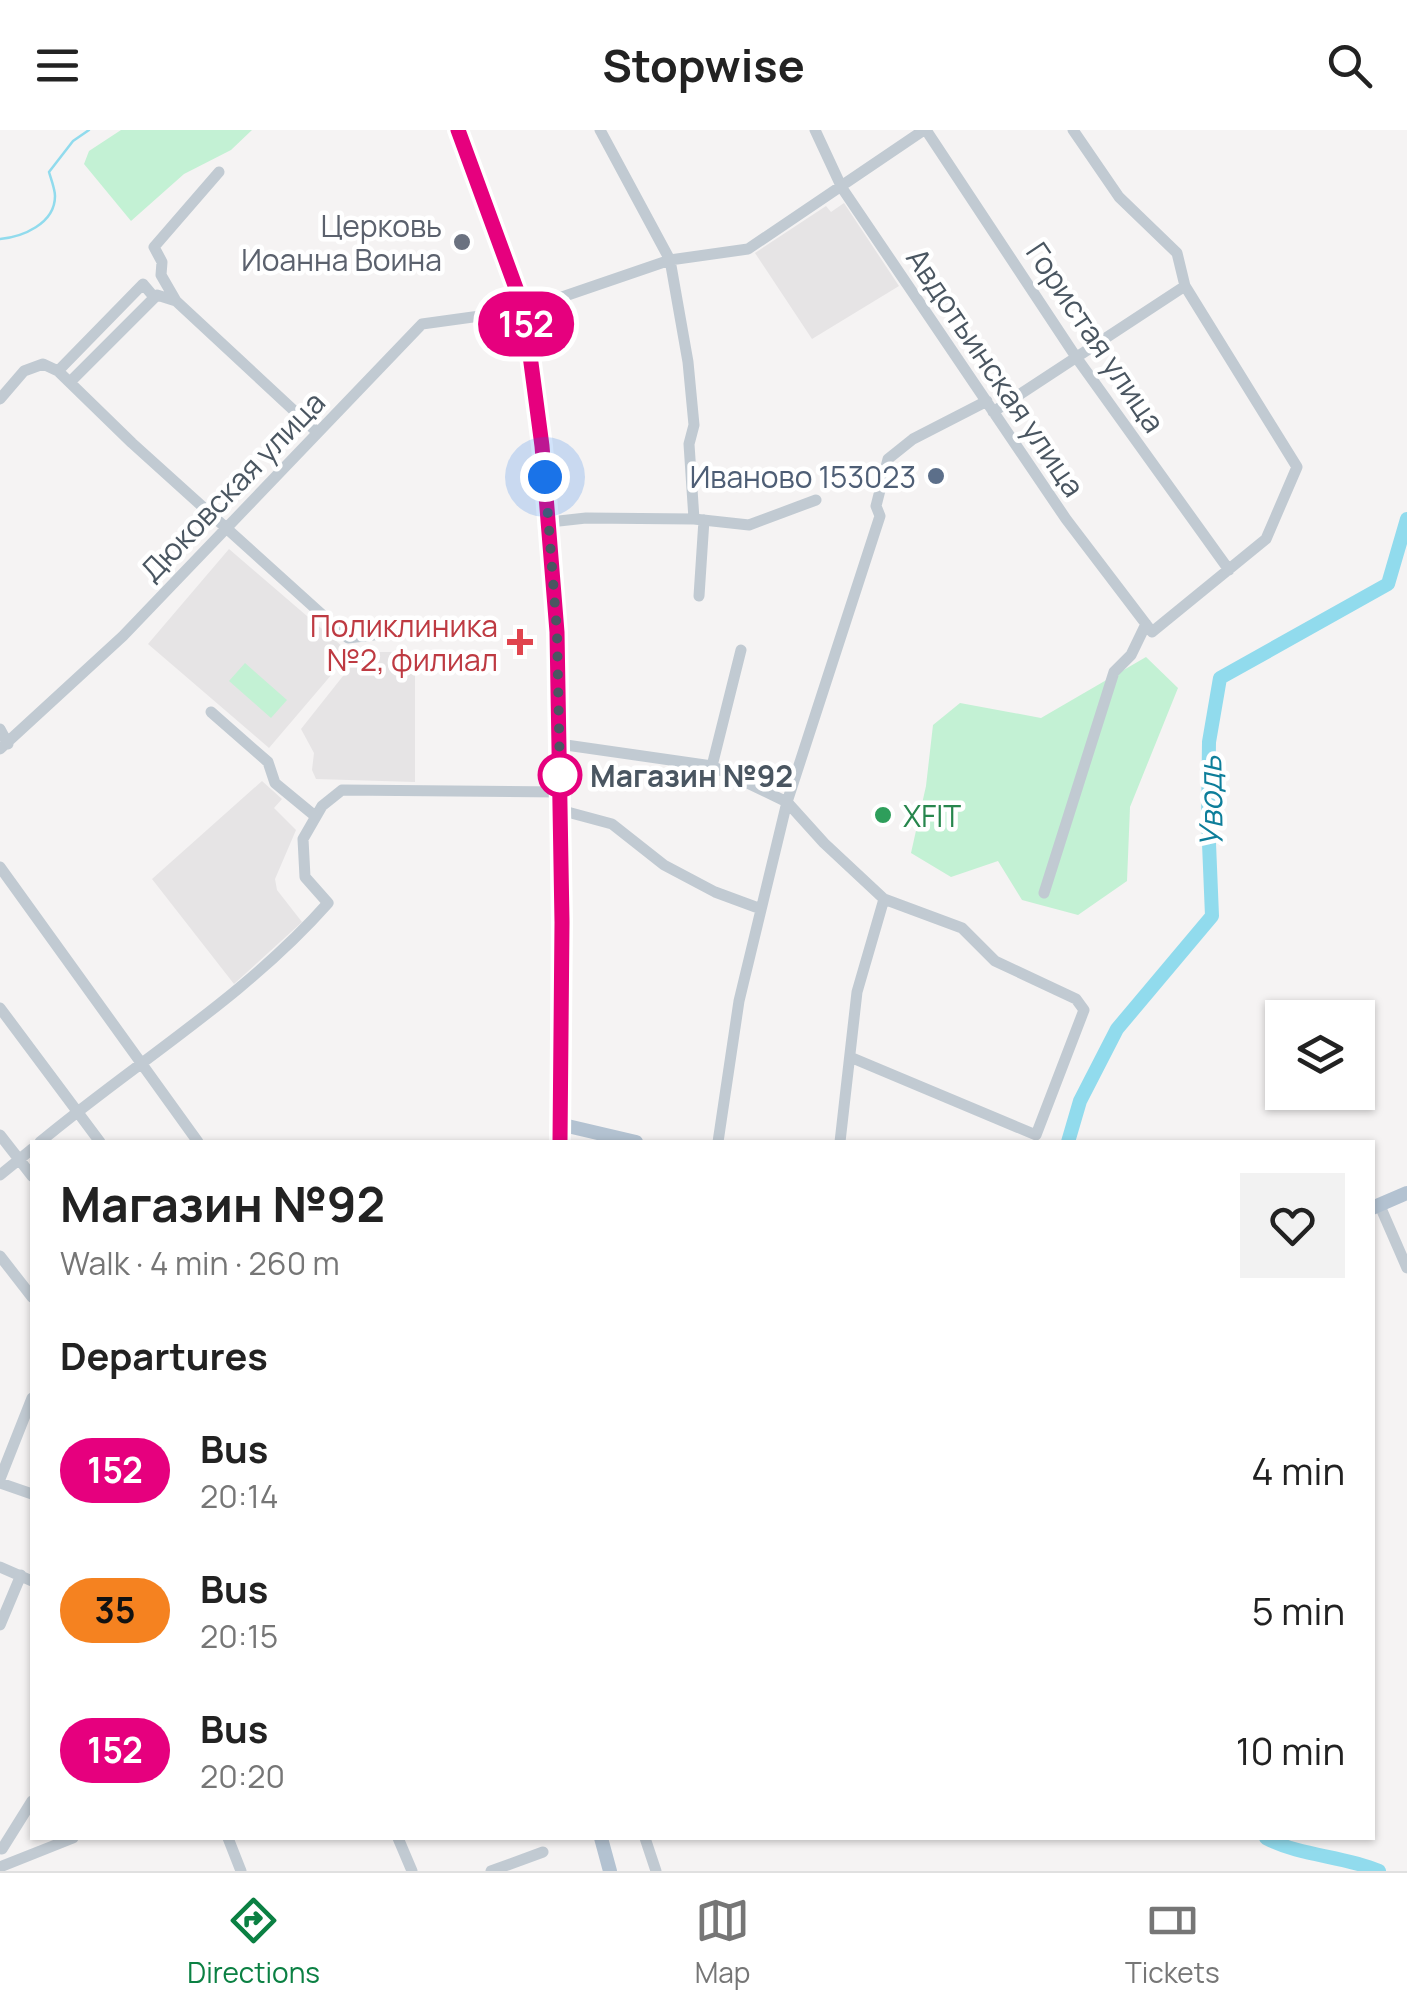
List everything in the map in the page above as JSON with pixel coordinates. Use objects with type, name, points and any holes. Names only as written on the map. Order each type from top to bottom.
[{"type":"main road","points":[[458,130],[524,310],[550,522],[560,744],[560,1140]]},
{"type":"main road","points":[[560,1124],[628,1140]]},
{"type":"main road","points":[[1376,1207],[1407,1193]]},
{"type":"main road","points":[[602,1840],[610,1871]]},
{"type":"street","points":[[600,130],[670,260],[688,362],[694,424],[689,444],[699,519],[700,596]]},
{"type":"street","name":"Авдотьинская улица","points":[[815,130],[842,188],[1066,519],[1149,628]]},
{"type":"street","name":"Дюковская улица","points":[[4,746],[123,636],[422,324],[524,310],[670,260],[748,249],[925,130]]},
{"type":"street","name":"Гористая улица","points":[[925,130],[1076,358],[1229,570]]},
{"type":"street","points":[[1044,893],[1114,672],[1149,628],[1266,539],[1298,466],[1185,286],[1176,253],[1119,197],[1073,130]]},
{"type":"street","points":[[220,172],[154,247],[162,262],[161,275],[176,301],[317,432]]},
{"type":"street","points":[[58,372],[143,284],[154,297]]},
{"type":"street","points":[[718,1140],[739,1000],[786,802],[880,516],[876,506],[888,459],[914,439],[990,406],[1076,358],[1185,286]]},
{"type":"street","points":[[70,382],[154,297],[160,294],[176,301]]},
{"type":"street","points":[[0,399],[31,367],[44,364],[70,382],[348,638],[422,629]]},
{"type":"street","points":[[550,522],[586,518],[699,519],[749,525],[816,500]]},
{"type":"street","points":[[712,766],[741,650]]},
{"type":"street","points":[[211,712],[268,762],[274,783],[314,816]]},
{"type":"street","points":[[0,729],[4,746]]},
{"type":"street","points":[[560,744],[712,766],[786,802],[884,899],[962,928],[996,961],[1076,999],[1084,1010],[1036,1135],[850,1056]]},
{"type":"street","points":[[42,1140],[236,991],[328,902],[305,877],[303,839],[314,816],[342,790],[560,792]]},
{"type":"street","points":[[560,810],[612,824],[664,865],[715,892],[761,909]]},
{"type":"street","points":[[0,868],[196,1140]]},
{"type":"street","points":[[840,1140],[856,992],[884,899]]},
{"type":"street","points":[[0,1008],[98,1140]]},
{"type":"street","points":[[0,1134],[30,1173]]},
{"type":"street","points":[[0,1175],[30,1151]]},
{"type":"street","points":[[1376,1207],[1407,1268]]},
{"type":"street","points":[[0,1256],[30,1295]]},
{"type":"street","points":[[30,1403],[0,1481],[30,1493]]},
{"type":"street","points":[[0,1567],[27,1578],[0,1625]]},
{"type":"street","points":[[17,1862],[1,1849],[30,1804]]},
{"type":"street","points":[[0,1868],[68,1840]]},
{"type":"street","points":[[229,1840],[241,1871]]},
{"type":"street","points":[[399,1840],[412,1871]]},
{"type":"street","points":[[646,1840],[656,1871]]},
{"type":"street","points":[[491,1871],[544,1852]]},
{"type":"shaded area","points":[[844,203],[899,286],[812,339],[755,253],[826,206],[831,212]]},
{"type":"shaded area","points":[[229,549],[350,653],[269,748],[148,644]]},
{"type":"shaded area","points":[[362,652],[415,652],[415,782],[316,779],[312,770],[314,753],[301,729]]},
{"type":"shaded area","points":[[262,781],[282,799],[274,808],[296,830],[275,879],[277,890],[302,922],[234,984],[152,879]]},
{"type":"green space","points":[[121,130],[252,130],[231,150],[184,174],[131,221],[84,164],[89,151]]},
{"type":"green space","points":[[1146,657],[1178,688],[1130,807],[1127,881],[1078,915],[1022,900],[998,861],[951,877],[911,853],[926,786],[933,725],[960,703],[1041,718]]},
{"type":"green space","points":[[245,663],[287,700],[271,718],[229,681]]},
{"type":"waterway","points":[[0,239],[27,232],[50,214],[55,196],[49,172],[73,141],[89,130]]},
{"type":"waterway","name":"Уводь","points":[[1069,1140],[1080,1101],[1117,1029],[1212,916],[1209,742],[1220,678],[1388,584],[1407,519]]},
{"type":"waterway","name":"Уводь","points":[[1271,1840],[1379,1871]]},
{"type":"bus line","name":"152","points":[[458,130],[524,310],[550,522],[557,632],[562,922],[560,1140]]},
{"type":"place","name":"Церковь Иоанна Воина","points":[[462,242]]},
{"type":"place","name":"Иваново 153023","points":[[936,476]]},
{"type":"place","name":"Поликлиника №2, филиал","points":[[520,642]]},
{"type":"place","name":"Магазин №92","points":[[560,775]]},
{"type":"place","name":"XFIT","points":[[883,815]]},
{"type":"route","points":[[545,477],[557,632],[560,775]]}]
